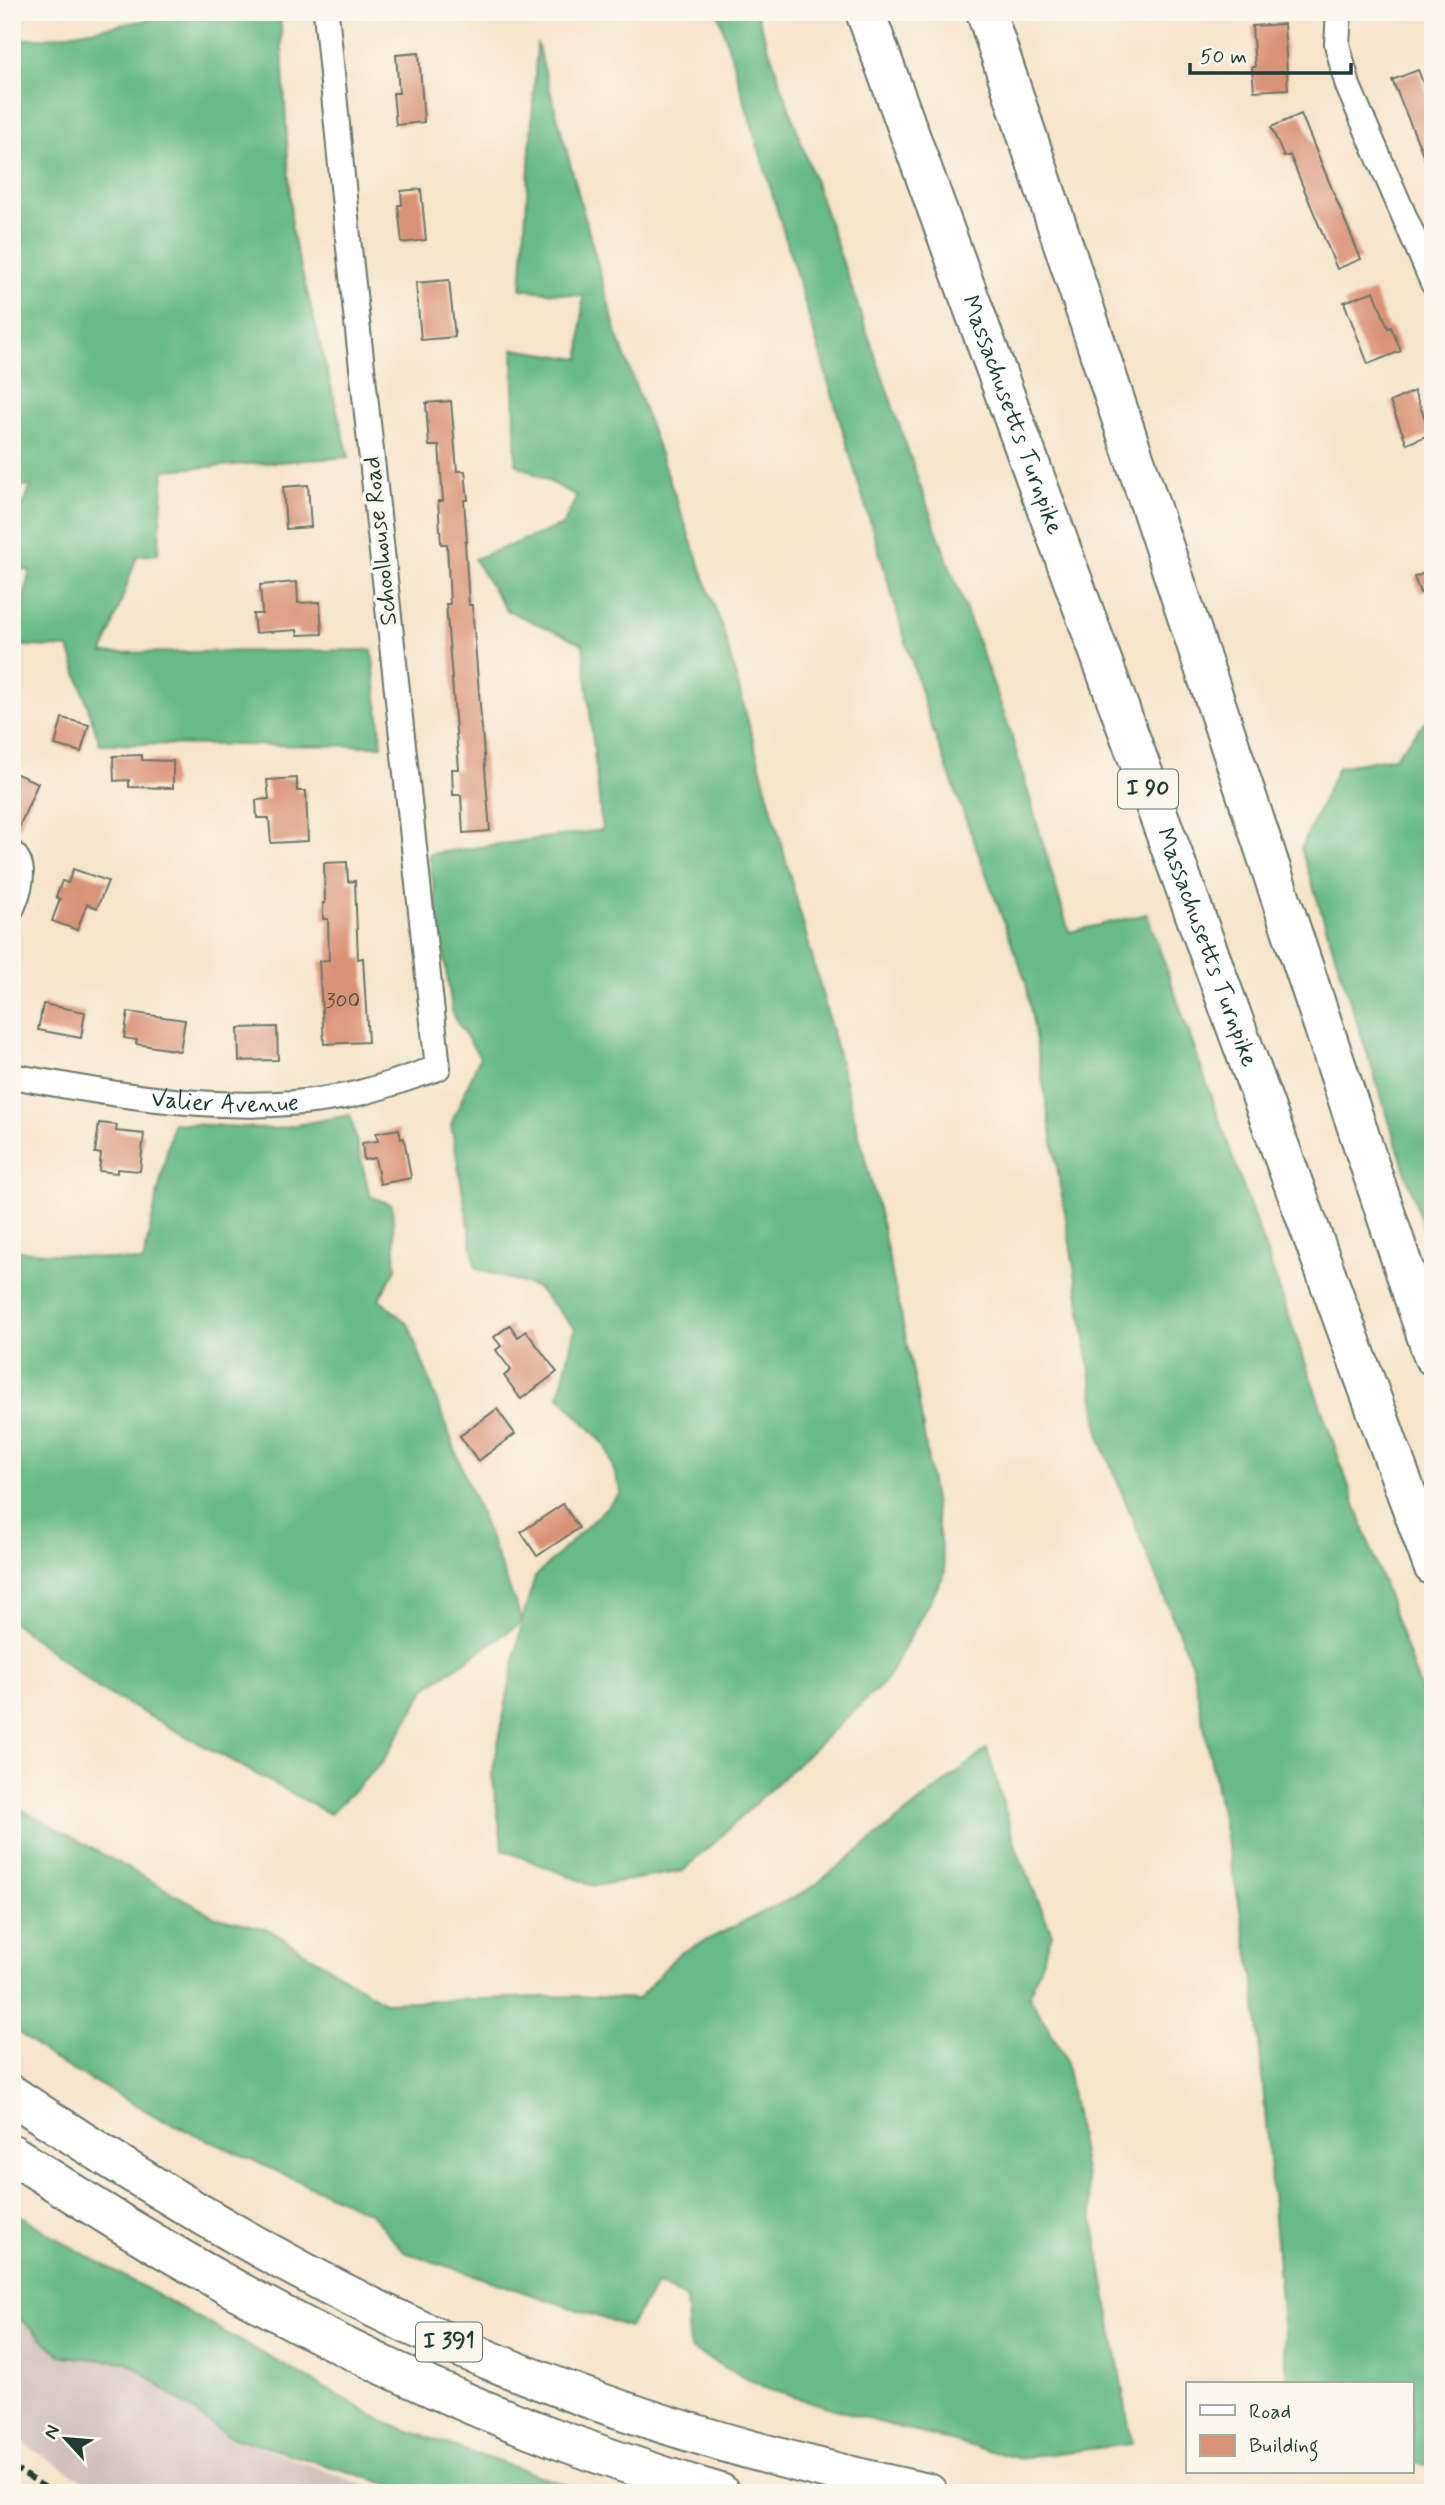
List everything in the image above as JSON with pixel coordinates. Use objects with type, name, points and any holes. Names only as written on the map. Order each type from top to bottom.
[{"type":"highway","name":"Massachusetts Turnpike","points":[[865,12],[1433,1566]]},
{"type":"highway","points":[[986,12],[1433,1356]]},
{"type":"highway","name":"I 391","points":[[12,2095],[181,2204],[245,2240],[374,2308],[483,2357],[605,2404],[701,2436],[793,2462],[928,2493]]},
{"type":"highway","name":"I 391","points":[[12,2154],[225,2286],[377,2364],[440,2393],[557,2439],[720,2493]]},
{"type":"street","name":"Schoolhouse Road","points":[[326,12],[350,262],[437,1069]]},
{"type":"street","points":[[1339,12],[1337,44],[1348,86],[1433,284]]},
{"type":"street","points":[[12,853],[18,860],[21,871],[19,889],[12,908]]},
{"type":"street","name":"Valier Avenue","points":[[12,1076],[146,1097],[222,1104],[264,1104],[371,1091],[437,1069]]},
{"type":"shaded area","points":[[12,2312],[61,2356],[128,2362],[226,2435],[387,2493],[104,2493],[12,2437]]},
{"type":"green space","points":[[153,12],[280,12],[292,233],[349,457],[164,470],[158,554],[137,556],[103,653],[372,650],[382,746],[100,744],[69,648],[14,645],[30,570],[12,570],[12,532],[31,486],[12,486],[12,40],[46,38],[153,19]]},
{"type":"green space","points":[[718,12],[756,12],[922,491],[1008,724],[1069,932],[1147,914],[1433,1725],[1433,2467],[1414,2462],[1414,2382],[1288,2382],[1254,1980],[1192,1665],[1100,1439],[1026,982],[929,719]]},
{"type":"green space","points":[[537,43],[616,331],[723,630],[819,982],[879,1212],[918,1396],[945,1573],[886,1681],[683,1871],[594,1886],[503,1850],[492,1775],[522,1622],[426,1688],[383,1762],[330,1814],[99,1689],[12,1621],[12,1250],[143,1262],[173,1123],[275,1129],[350,1115],[370,1196],[392,1205],[396,1269],[379,1299],[409,1325],[522,1620],[535,1577],[621,1493],[606,1446],[559,1396],[575,1328],[536,1287],[476,1269],[451,1124],[480,1057],[453,1016],[429,854],[602,830],[583,644],[506,610],[474,559],[563,525],[577,496],[516,464],[513,349],[580,359],[583,296],[521,289]]},
{"type":"green space","points":[[1433,717],[1433,1257],[1301,849],[1338,767],[1395,757],[1429,718]]},
{"type":"green space","points":[[987,1749],[1017,1850],[1052,1934],[1029,1996],[1065,2056],[1132,2444],[1017,2458],[882,2423],[764,2388],[690,2349],[686,2298],[657,2284],[629,2327],[404,2252],[370,2213],[161,2119],[49,2057],[12,2027],[12,1804],[216,1917],[268,1929],[384,2002],[575,1996],[638,1999],[678,1954],[810,1889]]},
{"type":"green space","points":[[12,2210],[54,2237],[389,2424],[589,2493],[418,2493],[226,2435],[128,2362],[62,2356],[12,2312]]},
{"type":"building","points":[[1284,24],[1288,89],[1254,91],[1252,26]]},
{"type":"building","points":[[419,53],[424,122],[396,125],[393,93],[399,93],[396,55]]},
{"type":"building","points":[[1418,70],[1433,108],[1433,178],[1392,80]]},
{"type":"building","points":[[1301,114],[1361,259],[1337,269],[1290,155],[1284,157],[1271,127]]},
{"type":"building","points":[[421,189],[426,240],[402,243],[398,205],[402,205],[401,191]]},
{"type":"building","points":[[449,280],[455,337],[421,340],[416,283]]},
{"type":"building","points":[[1374,291],[1388,328],[1391,327],[1401,351],[1368,364],[1344,302]]},
{"type":"building","points":[[1414,391],[1431,434],[1407,444],[1390,402]]},
{"type":"building","points":[[451,401],[457,471],[465,471],[468,500],[464,500],[469,605],[472,605],[490,831],[463,833],[461,795],[453,795],[452,769],[459,769],[446,604],[450,604],[447,544],[441,544],[438,501],[443,501],[439,446],[429,446],[426,403]]},
{"type":"building","points":[[308,485],[311,527],[286,529],[283,487]]},
{"type":"building","points":[[1433,570],[1433,587],[1420,593],[1414,577]]},
{"type":"building","points":[[297,582],[298,603],[320,602],[322,634],[298,635],[297,630],[255,633],[253,614],[262,614],[260,585]]},
{"type":"building","points":[[62,718],[89,725],[81,752],[55,745]]},
{"type":"building","points":[[142,755],[142,760],[173,761],[173,788],[129,787],[129,780],[114,781],[113,756]]},
{"type":"building","points":[[12,772],[38,783],[14,839],[12,839]]},
{"type":"building","points":[[297,778],[297,791],[306,791],[308,841],[271,843],[269,818],[257,818],[256,800],[269,799],[267,780]]},
{"type":"building","points":[[347,862],[348,882],[355,881],[358,959],[363,958],[368,1042],[324,1044],[319,961],[329,960],[328,919],[323,919],[324,863]]},
{"type":"building","points":[[73,869],[108,881],[97,908],[87,904],[77,930],[52,921],[60,899],[56,897],[62,881],[68,883]]},
{"type":"building","points":[[43,1004],[85,1012],[81,1038],[38,1030]]},
{"type":"building","points":[[128,1012],[185,1020],[180,1051],[136,1044],[137,1040],[124,1038]]},
{"type":"building","points":[[277,1027],[278,1060],[239,1061],[238,1028]]},
{"type":"building","points":[[99,1123],[117,1125],[116,1131],[144,1134],[140,1171],[99,1171],[101,1154],[95,1153]]},
{"type":"building","points":[[399,1129],[401,1139],[404,1138],[411,1178],[380,1184],[375,1158],[364,1160],[362,1143],[378,1141],[376,1133]]},
{"type":"building","points":[[510,1325],[518,1337],[526,1331],[557,1372],[521,1399],[504,1376],[511,1370],[496,1350],[501,1346],[494,1337]]},
{"type":"building","points":[[497,1409],[515,1434],[478,1461],[460,1436]]},
{"type":"building","points":[[563,1504],[579,1528],[537,1556],[521,1532]]},
{"type":"railway","points":[[12,2467],[55,2493]]}]
